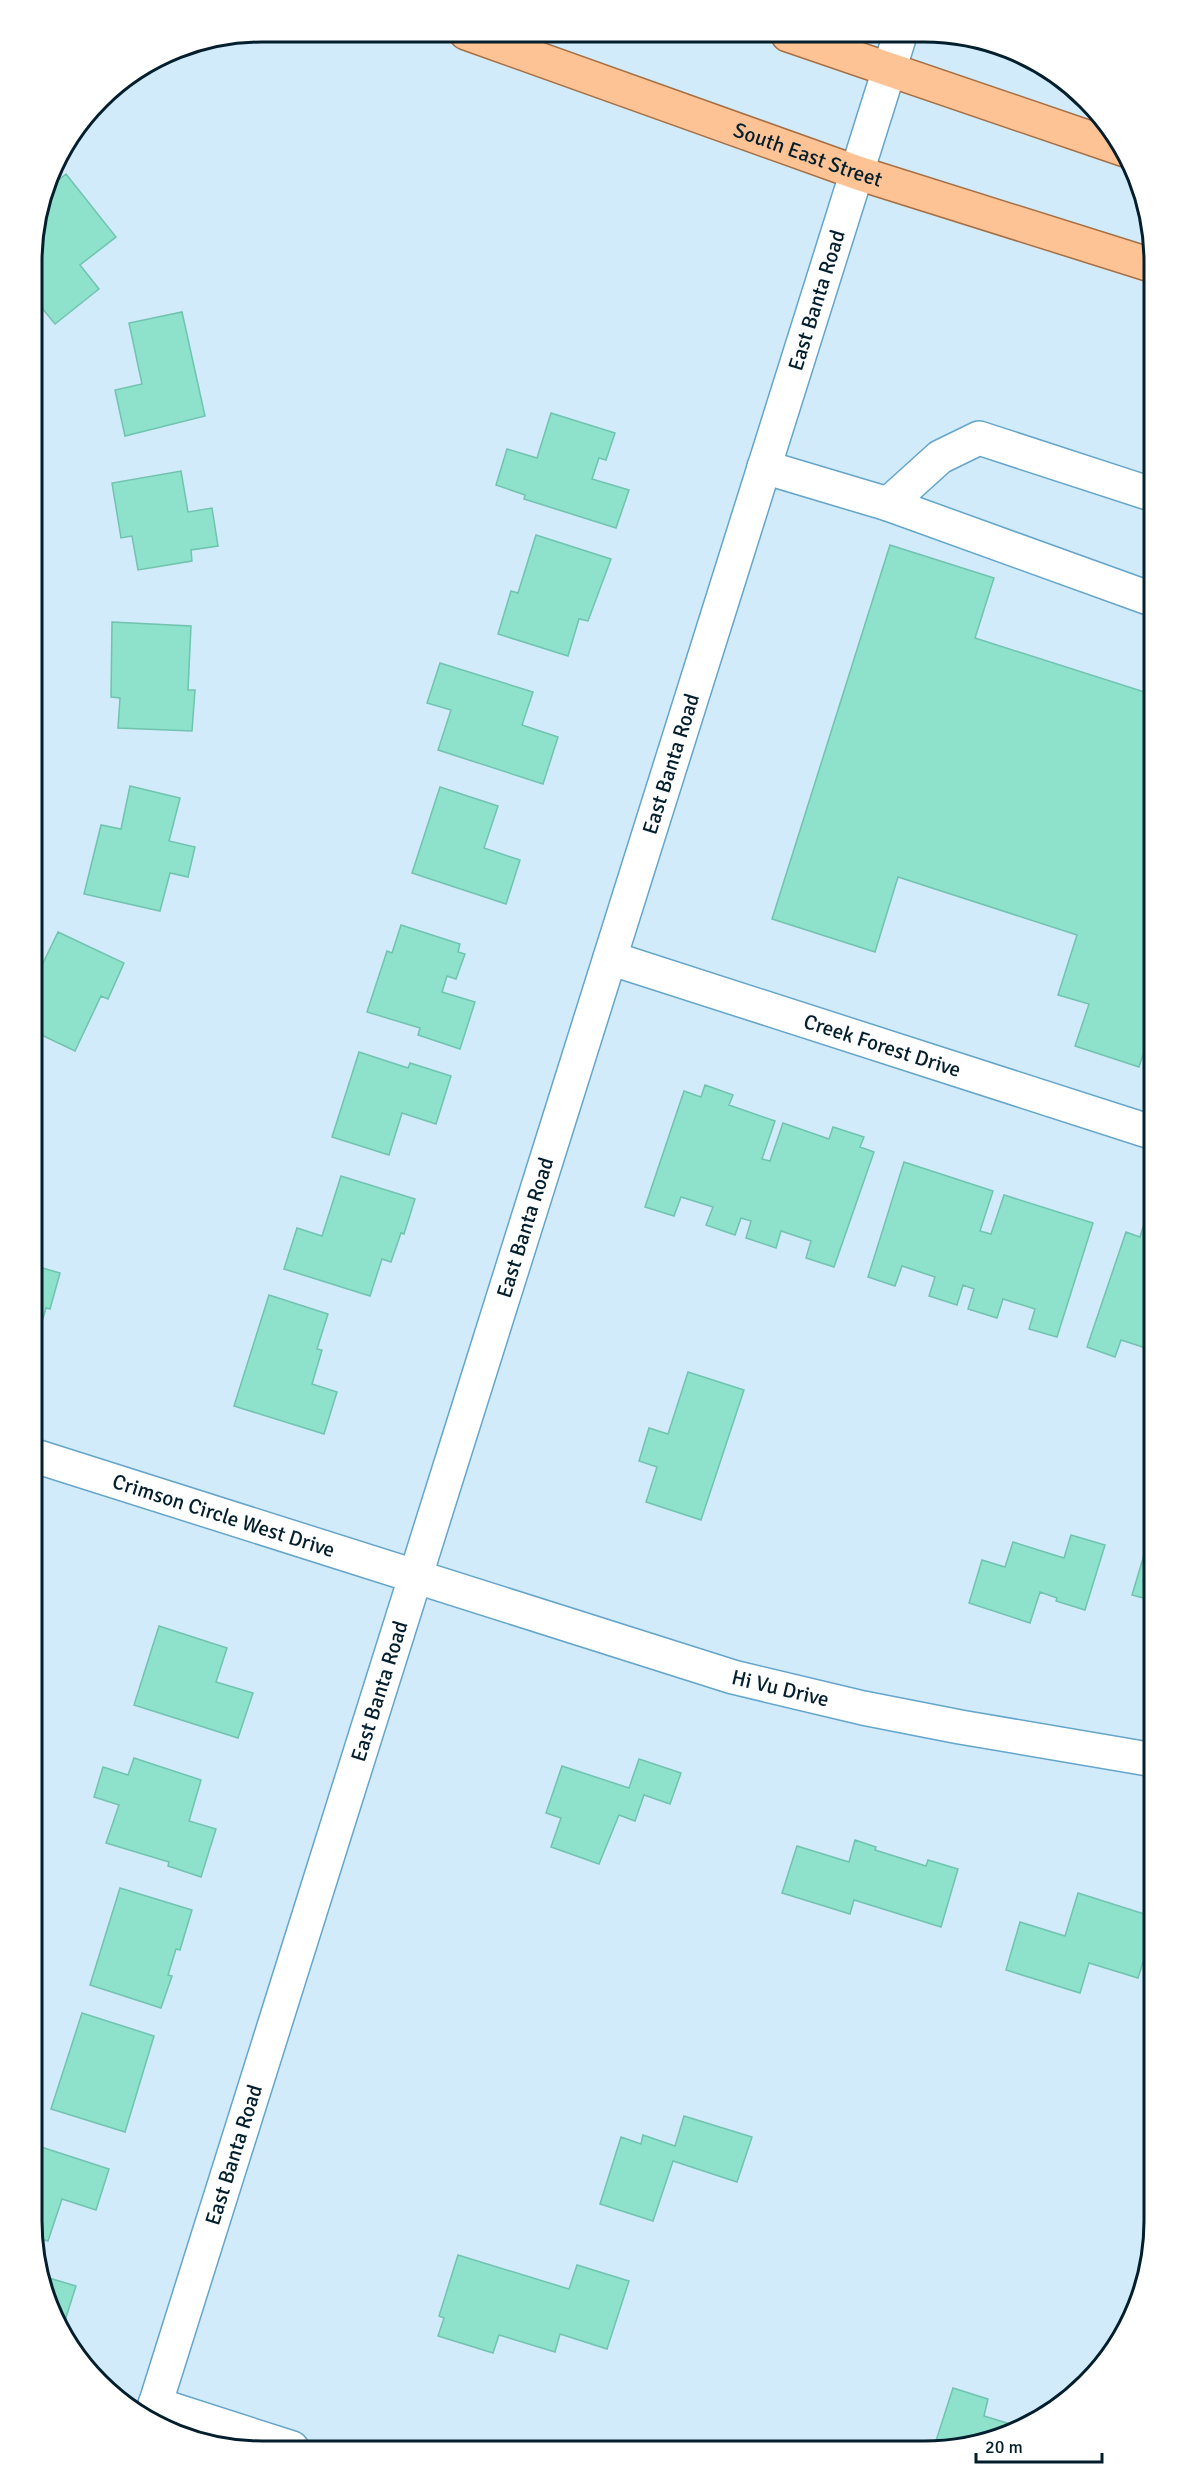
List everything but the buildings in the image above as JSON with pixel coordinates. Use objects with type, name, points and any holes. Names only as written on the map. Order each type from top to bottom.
[{"type":"main road","name":"South East Street","points":[[491,42],[858,173],[1144,263]]},
{"type":"main road","points":[[808,42],[1110,145]]},
{"type":"street","name":"East Banta Road","points":[[153,2412],[898,42]]},
{"type":"street","points":[[888,504],[940,457],[979,438],[1144,492]]},
{"type":"street","points":[[764,468],[888,504],[1144,596]]},
{"type":"street","name":"Creek Forest Drive","points":[[610,958],[1144,1130]]},
{"type":"street","name":"Crimson Circle West Drive","points":[[42,1458],[417,1575]]},
{"type":"street","name":"Hi Vu Drive","points":[[417,1575],[675,1660],[789,1691],[1004,1736],[1144,1758]]},
{"type":"street","points":[[155,2412],[265,2441]]}]
